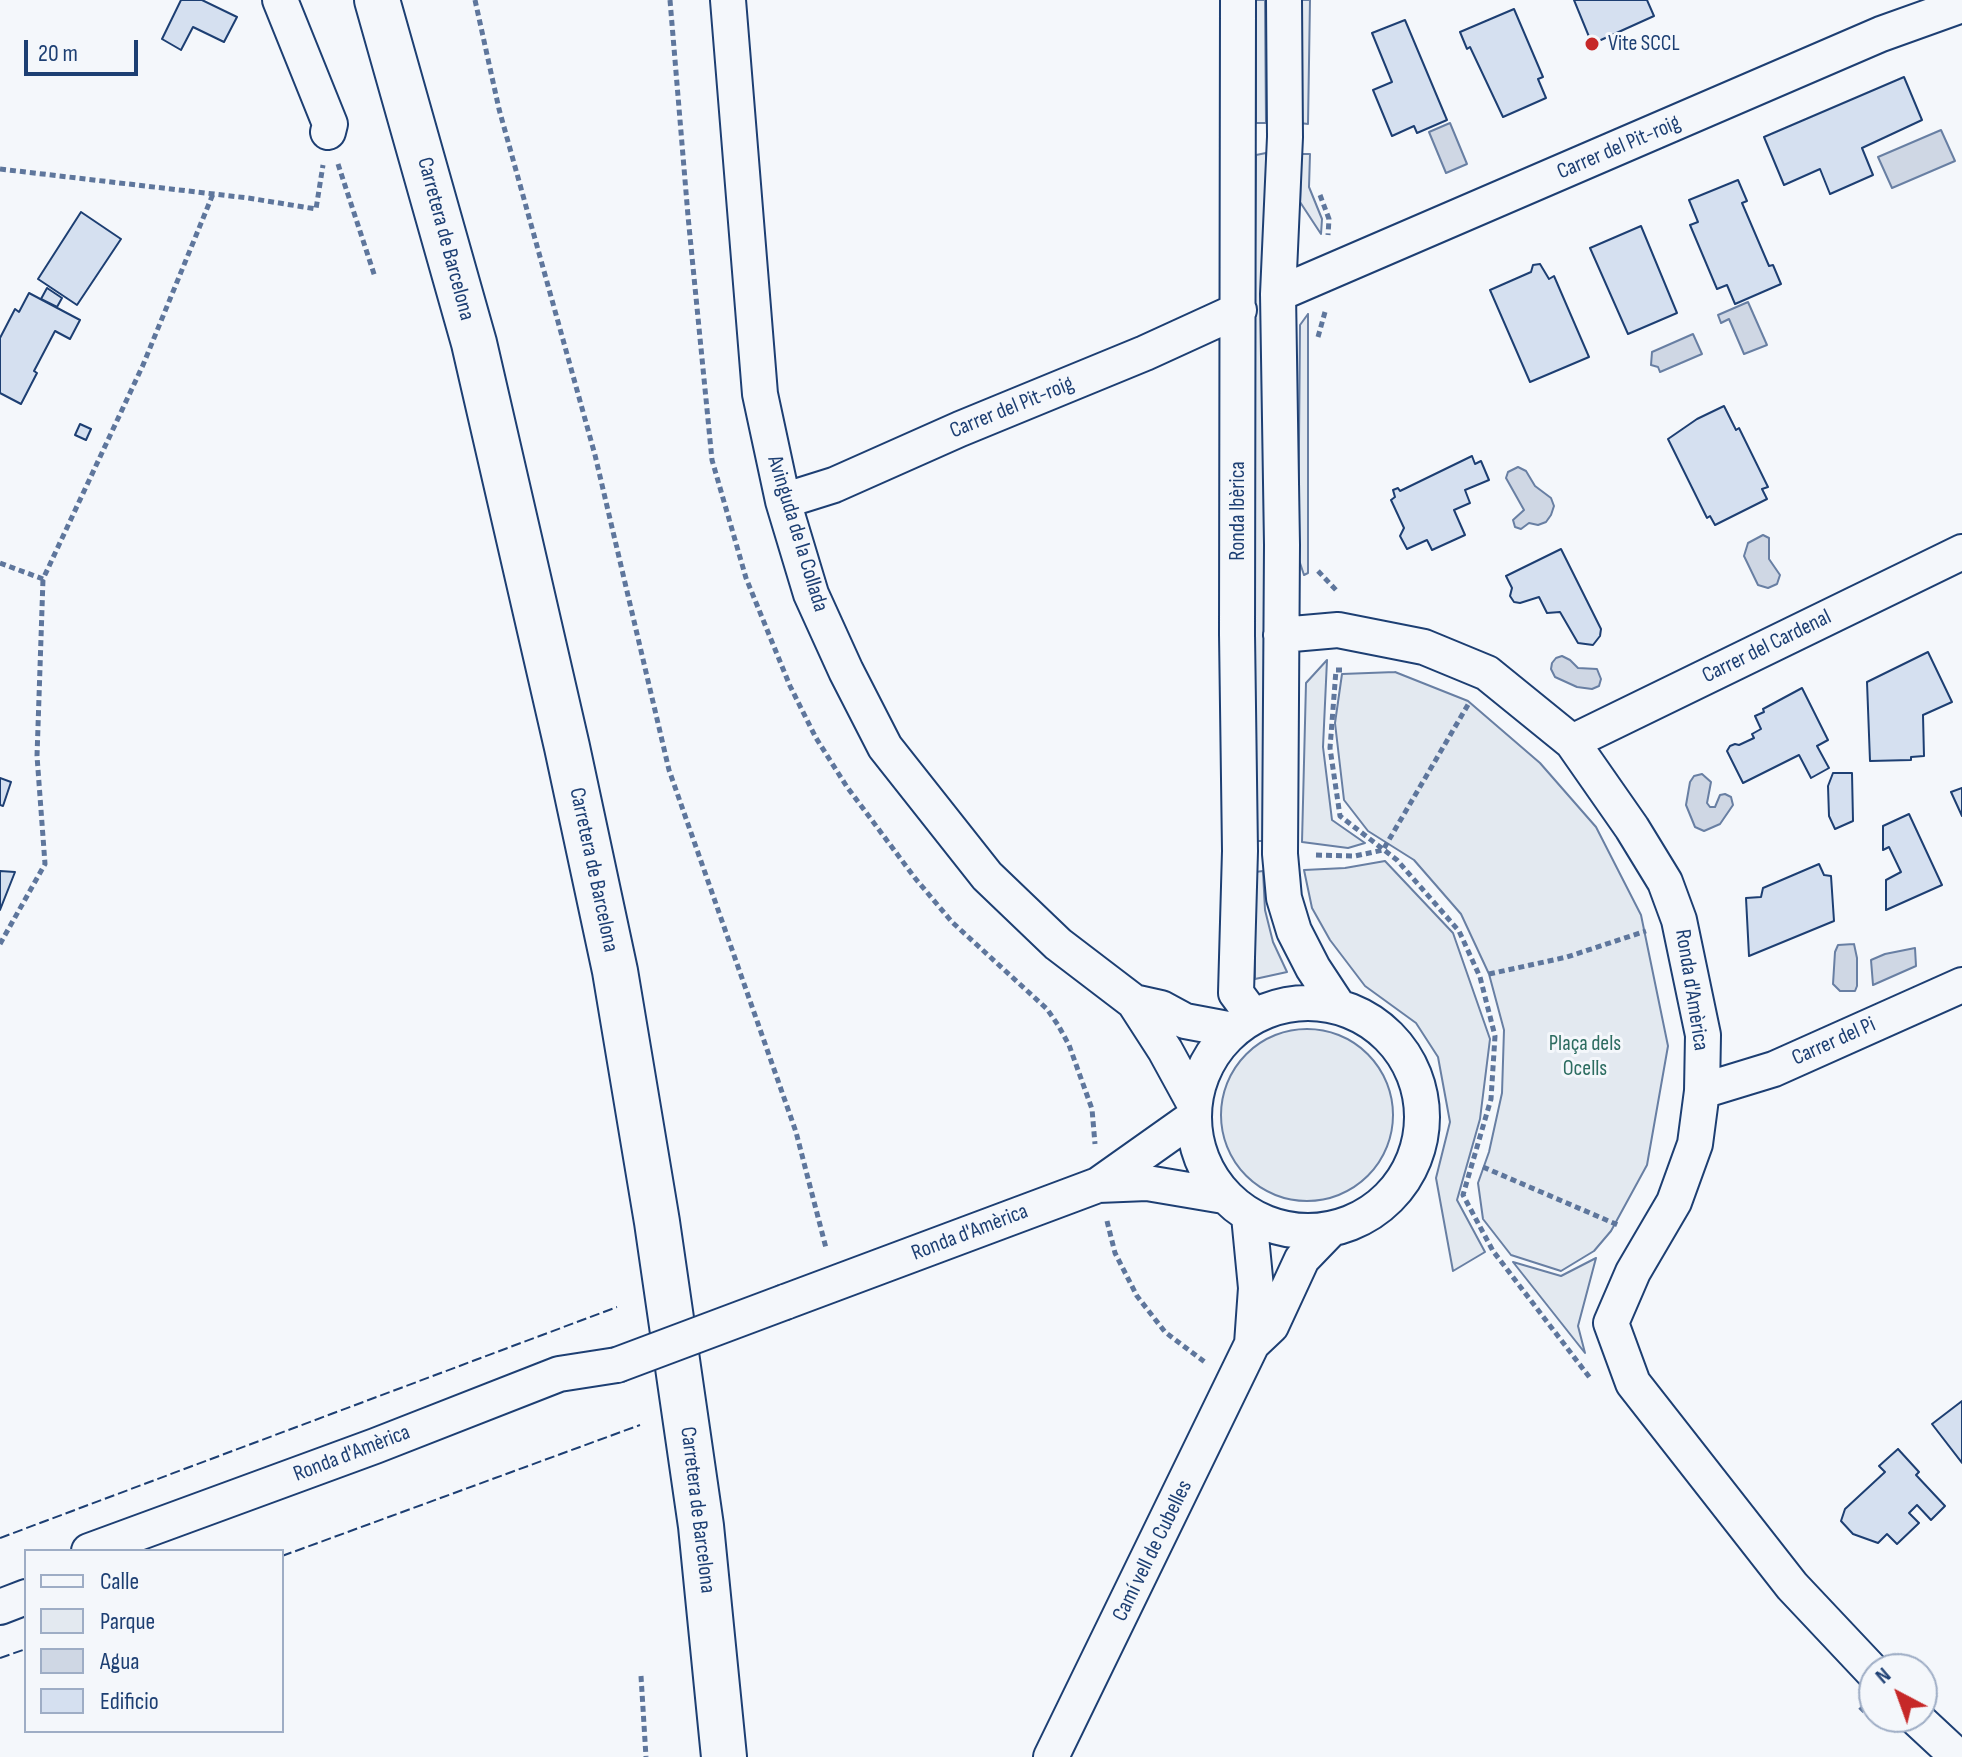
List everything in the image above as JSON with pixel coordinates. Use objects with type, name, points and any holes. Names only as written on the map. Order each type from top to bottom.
[{"type":"highway","name":"Carretera de Barcelona","points":[[377,0],[474,343],[615,971],[657,1222],[701,1526],[724,1757]]},
{"type":"street","points":[[280,0],[330,124],[328,132]]},
{"type":"street","name":"Avinguda de la Collada","points":[[728,0],[760,394],[783,501],[811,594],[885,747],[987,876],[1058,944],[1134,1002],[1194,1110]]},
{"type":"street","name":"Ronda Ibèrica","points":[[1238,0],[1237,634],[1240,854],[1236,993],[1243,1023]]},
{"type":"street","name":"Ronda Ibèrica","points":[[1284,0],[1285,137],[1278,294],[1280,854],[1284,898],[1294,931],[1338,1006]]},
{"type":"street","name":"Carrer del Pit-roig","points":[[1278,294],[1881,34],[1961,3]]},
{"type":"street","name":"Carrer del Pit-roig","points":[[783,501],[834,485],[1239,310]]},
{"type":"street","name":"Carrer del Cardenal","points":[[1572,742],[1962,552]]},
{"type":"street","name":"Ronda d'Amèrica","points":[[1281,635],[1338,630],[1424,647],[1487,673],[1572,742],[1615,802],[1665,882],[1679,920],[1703,1035],[1702,1091],[1695,1144],[1674,1202],[1633,1272],[1611,1323],[1633,1383],[1792,1586],[1858,1656]]},
{"type":"street","name":"Carrer del Pi","points":[[1702,1091],[1774,1069],[1962,985]]},
{"type":"street","name":"Avinguda de la Collada","points":[[1134,1002],[1161,1008],[1185,1021],[1243,1023]]},
{"type":"street","points":[[1309,1002],[1338,1006],[1373,1021],[1401,1048],[1418,1082],[1423,1121],[1415,1158],[1395,1191],[1366,1216],[1330,1230],[1289,1230],[1237,1206],[1202,1160],[1195,1140],[1194,1110],[1204,1068],[1243,1023],[1280,1005],[1309,1002]]},
{"type":"street","name":"Ronda d'Amèrica","points":[[153,1549],[550,1402],[617,1365],[1098,1185],[1194,1110]]},
{"type":"street","name":"Ronda d'Amèrica","points":[[1098,1185],[1147,1183],[1237,1206]]},
{"type":"street","name":"Camí vell de Cubelles","points":[[1051,1757],[1252,1344],[1256,1288],[1237,1206]]},
{"type":"street","name":"Camí vell de Cubelles","points":[[1252,1344],[1271,1326],[1302,1259],[1330,1230]]},
{"type":"street","name":"Ronda d'Amèrica","points":[[94,1549],[375,1446],[559,1374],[617,1365]]},
{"type":"street","points":[[0,1584],[24,1575]]},
{"type":"street","points":[[0,1607],[24,1598]]},
{"type":"street","points":[[1932,1733],[1958,1757]]},
{"type":"path","points":[[475,0],[499,109],[595,455],[669,770],[796,1132],[836,1284]]},
{"type":"path","points":[[0,169],[316,209],[328,132]]},
{"type":"path","points":[[328,132],[375,277]]},
{"type":"path","points":[[0,944],[45,864],[37,756],[43,579],[143,365],[213,194]]},
{"type":"path","points":[[0,563],[43,579]]},
{"type":"path","points":[[1351,669],[1336,670],[1330,748],[1340,816],[1397,860],[1459,931],[1480,977],[1495,1036],[1491,1099],[1463,1195],[1493,1251],[1597,1386],[1596,1376]]},
{"type":"path","points":[[1280,854],[1355,856],[1383,850],[1487,673]]},
{"type":"path","points":[[1489,974],[1567,957],[1649,929],[1652,945]]},
{"type":"path","points":[[1094,1142],[1098,1185],[1115,1253],[1137,1296],[1165,1332],[1234,1385]]},
{"type":"path","points":[[1483,1167],[1621,1226],[1615,1237]]},
{"type":"path","points":[[641,1676],[646,1757]]},
{"type":"green space","points":[[1256,0],[1265,0],[1266,123],[1256,123]]},
{"type":"green space","points":[[1300,0],[1310,0],[1308,124],[1300,123]]},
{"type":"green space","points":[[1266,153],[1264,841],[1256,841],[1252,544],[1256,155]]},
{"type":"green space","points":[[1301,154],[1310,154],[1309,187],[1322,219],[1321,234],[1300,202]]},
{"type":"green space","points":[[1308,314],[1308,573],[1304,575],[1298,557],[1300,325]]},
{"type":"green space","points":[[1327,660],[1323,747],[1332,820],[1365,843],[1348,848],[1302,842],[1306,683]]},
{"type":"green space","name":"Plaça dels Ocells","points":[[1395,672],[1468,701],[1540,763],[1596,827],[1641,915],[1668,1046],[1647,1165],[1611,1231],[1594,1251],[1561,1271],[1511,1255],[1483,1219],[1478,1183],[1489,1152],[1502,1093],[1504,1030],[1489,974],[1461,914],[1414,860],[1368,831],[1344,800],[1335,723],[1342,674]]},
{"type":"green space","points":[[1385,861],[1453,933],[1490,1039],[1480,1119],[1457,1200],[1485,1252],[1453,1271],[1436,1178],[1450,1122],[1438,1057],[1416,1023],[1365,986],[1330,940],[1312,908],[1304,870],[1345,868]]},
{"type":"green space","points":[[1263,871],[1265,910],[1273,942],[1287,972],[1255,979],[1255,872]]},
{"type":"green space","points":[[1307,1029],[1340,1035],[1368,1054],[1387,1082],[1393,1115],[1387,1148],[1368,1176],[1340,1195],[1307,1201],[1274,1195],[1246,1176],[1227,1148],[1221,1115],[1227,1082],[1246,1054],[1274,1035]]},
{"type":"green space","points":[[1596,1258],[1578,1326],[1585,1353],[1513,1262],[1561,1276]]},
{"type":"water","points":[[1450,123],[1467,164],[1446,173],[1429,132]]},
{"type":"water","points":[[1941,130],[1955,161],[1892,188],[1878,157]]},
{"type":"water","points":[[1748,302],[1767,345],[1744,354],[1729,319],[1721,323],[1718,315]]},
{"type":"water","points":[[1693,334],[1702,354],[1660,372],[1658,367],[1651,365],[1652,352]]},
{"type":"water","points":[[1518,467],[1526,471],[1535,486],[1551,498],[1554,506],[1546,522],[1538,525],[1529,523],[1521,529],[1515,527],[1513,520],[1524,510],[1506,478],[1508,472]]},
{"type":"water","points":[[1763,535],[1769,538],[1769,559],[1780,575],[1777,584],[1768,588],[1758,585],[1744,556],[1748,543]]},
{"type":"water","points":[[1562,656],[1578,668],[1597,669],[1601,679],[1599,686],[1592,689],[1577,687],[1555,677],[1552,663]]},
{"type":"water","points":[[1702,774],[1711,782],[1707,803],[1710,807],[1715,807],[1720,795],[1725,794],[1731,797],[1733,805],[1720,824],[1704,831],[1695,827],[1686,805],[1690,782],[1694,776]]},
{"type":"water","points":[[1854,944],[1857,986],[1855,991],[1840,991],[1833,984],[1835,952],[1838,945]]},
{"type":"water","points":[[1915,948],[1916,966],[1873,985],[1871,960]]},
{"type":"building","points":[[181,0],[202,0],[237,17],[224,42],[193,27],[181,50],[162,39]]},
{"type":"building","points":[[1574,0],[1647,0],[1654,16],[1592,44]]},
{"type":"building","points":[[1514,9],[1543,77],[1538,79],[1546,98],[1503,117],[1460,32]]},
{"type":"building","points":[[1405,20],[1447,120],[1417,133],[1414,126],[1392,136],[1373,90],[1392,82],[1372,33]]},
{"type":"building","points":[[1904,77],[1922,120],[1862,148],[1873,175],[1830,194],[1820,169],[1784,185],[1764,137]]},
{"type":"building","points":[[1738,180],[1747,201],[1742,203],[1769,266],[1773,265],[1781,284],[1735,304],[1727,285],[1717,289],[1690,225],[1698,222],[1689,200]]},
{"type":"building","points":[[81,212],[121,239],[77,305],[38,279]]},
{"type":"building","points":[[1641,226],[1677,313],[1628,334],[1590,248]]},
{"type":"building","points":[[1540,264],[1549,279],[1554,276],[1589,357],[1530,382],[1490,290],[1531,272],[1533,265]]},
{"type":"building","points":[[47,288],[62,298],[57,307],[41,299]]},
{"type":"building","points":[[29,293],[80,320],[70,339],[55,331],[21,404],[0,393],[0,338],[15,309],[19,312]]},
{"type":"building","points":[[1724,406],[1736,430],[1739,428],[1768,487],[1762,489],[1767,499],[1715,525],[1710,516],[1707,518],[1668,439],[1697,419]]},
{"type":"building","points":[[80,424],[91,429],[86,440],[75,435]]},
{"type":"building","points":[[1472,456],[1475,464],[1481,461],[1489,480],[1465,490],[1470,503],[1454,510],[1465,535],[1432,550],[1427,540],[1407,549],[1400,536],[1404,528],[1391,500],[1395,497],[1393,490],[1398,488],[1400,491]]},
{"type":"building","points":[[1561,549],[1601,629],[1593,645],[1578,643],[1560,612],[1547,613],[1539,597],[1520,603],[1514,602],[1510,596],[1512,588],[1506,576]]},
{"type":"building","points":[[1928,652],[1952,702],[1923,715],[1924,756],[1911,757],[1911,760],[1870,761],[1867,682]]},
{"type":"building","points":[[1802,688],[1828,740],[1817,746],[1829,768],[1811,778],[1799,755],[1743,783],[1727,751],[1730,746],[1754,738],[1752,734],[1761,729],[1755,716]]},
{"type":"building","points":[[1833,773],[1852,773],[1853,821],[1835,829],[1829,816],[1828,786]]},
{"type":"building","points":[[0,778],[11,782],[3,806],[0,805]]},
{"type":"building","points":[[1962,788],[1962,816],[1951,792]]},
{"type":"building","points":[[1909,814],[1942,885],[1886,910],[1886,880],[1901,872],[1889,847],[1883,850],[1883,826]]},
{"type":"building","points":[[1819,864],[1824,875],[1831,876],[1834,921],[1749,956],[1746,898],[1761,897],[1763,888]]},
{"type":"building","points":[[0,871],[15,872],[0,910]]},
{"type":"building","points":[[1962,1401],[1962,1463],[1932,1424]]},
{"type":"building","points":[[1898,1449],[1919,1472],[1916,1475],[1945,1506],[1931,1520],[1917,1505],[1909,1513],[1919,1523],[1897,1544],[1887,1534],[1878,1543],[1853,1534],[1841,1521],[1845,1509],[1885,1472],[1879,1466]]},
{"type":"fence","points":[[0,1538],[617,1307]]},
{"type":"fence","points":[[284,1555],[640,1425]]},
{"type":"fence","points":[[0,1658],[24,1650]]},
{"type":"place","name":"Vite SCCL","points":[[1592,44]]}]
